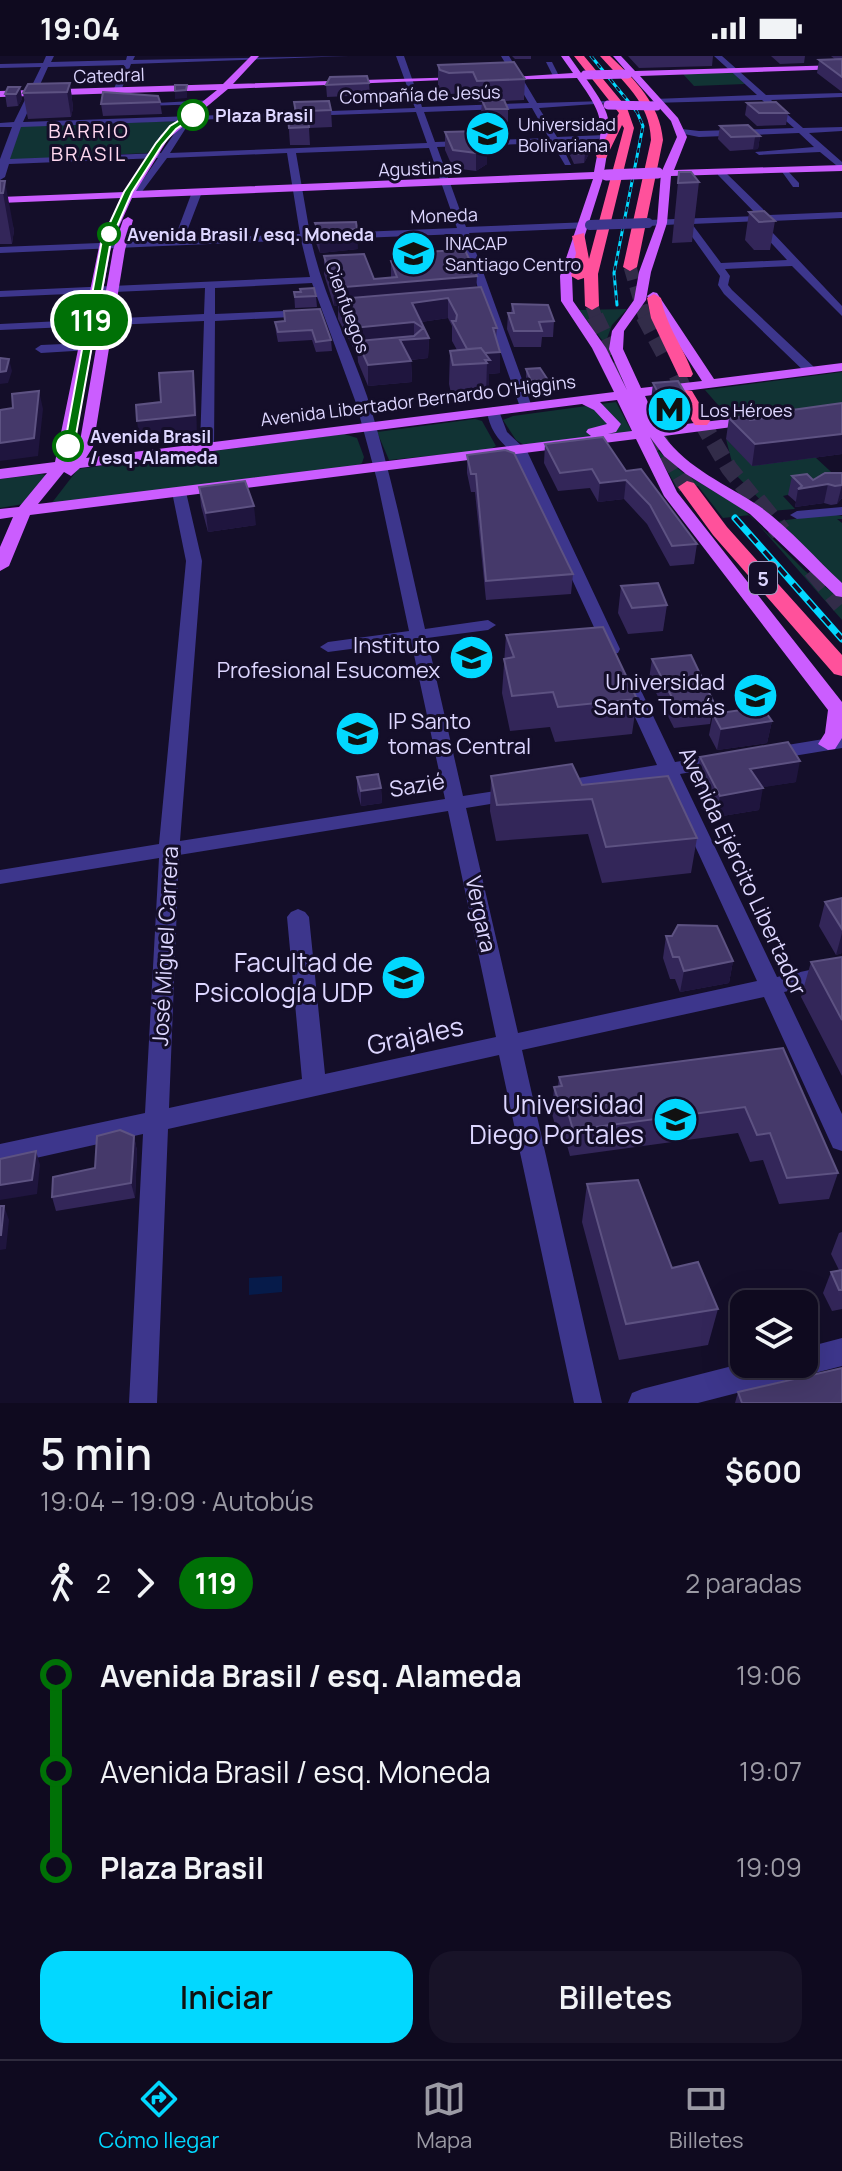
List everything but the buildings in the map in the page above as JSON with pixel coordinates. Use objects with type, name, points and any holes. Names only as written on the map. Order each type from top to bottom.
[{"type":"highway","points":[[579,56],[623,110],[629,123],[628,141],[591,274],[587,306],[576,289],[584,229]]},
{"type":"highway","points":[[605,56],[648,106],[657,126],[657,140],[630,267]]},
{"type":"highway","points":[[602,156],[614,137],[623,110]]},
{"type":"highway","points":[[654,298],[655,313],[680,353],[681,374],[666,357]]},
{"type":"highway","points":[[686,395],[701,421]]},
{"type":"highway","name":"5","points":[[687,487],[720,531],[842,669]]},
{"type":"main road","points":[[565,56],[604,105],[607,121],[601,179],[566,276],[565,298],[599,348],[620,395],[647,434],[682,511],[840,712],[835,743]]},
{"type":"main road","points":[[617,56],[682,131],[682,140],[662,177],[662,223],[645,272],[640,300],[615,338],[616,349],[637,393],[647,434],[673,458],[756,511],[842,592]]},
{"type":"main road","points":[[824,56],[841,68]]},
{"type":"main road","points":[[68,465],[67,451],[105,245],[173,127],[208,102],[255,57]]},
{"type":"main road","points":[[488,78],[841,68]]},
{"type":"main road","name":"Catedral","points":[[0,94],[473,79]]},
{"type":"main road","points":[[604,105],[658,104]]},
{"type":"main road","points":[[662,177],[842,168]]},
{"type":"main road","name":"Agustinas","points":[[0,200],[662,177]]},
{"type":"main road","points":[[0,566],[24,511],[45,503],[68,465],[86,447],[120,244],[132,194]]},
{"type":"main road","points":[[645,272],[654,298],[710,383]]},
{"type":"main road","name":"Avenida Libertador Bernardo O'Higgins","points":[[0,474],[842,367]]},
{"type":"main road","points":[[529,449],[550,438],[613,428],[614,424],[602,409],[585,400]]},
{"type":"main road","points":[[0,514],[770,418]]},
{"type":"street","points":[[0,66],[48,60],[345,56]]},
{"type":"street","points":[[400,56],[526,407]]},
{"type":"street","points":[[505,56],[568,163]]},
{"type":"street","points":[[718,56],[842,168]]},
{"type":"street","points":[[117,91],[130,59]]},
{"type":"street","points":[[0,177],[2,162],[17,125],[48,60]]},
{"type":"street","points":[[549,64],[557,76]]},
{"type":"street","points":[[699,87],[713,99]]},
{"type":"street","points":[[414,95],[439,94]]},
{"type":"street","points":[[658,104],[842,95]]},
{"type":"street","points":[[142,104],[208,102]]},
{"type":"street","name":"Compañía de Jesús","points":[[0,125],[604,105]]},
{"type":"street","points":[[682,131],[699,134],[842,129]]},
{"type":"street","points":[[2,162],[605,138]]},
{"type":"street","points":[[759,152],[822,149]]},
{"type":"street","name":"Cienfuegos","points":[[291,150],[305,237],[316,280],[347,356],[370,427]]},
{"type":"street","points":[[783,171],[796,185]]},
{"type":"street","points":[[721,173],[766,218],[767,233],[842,313]]},
{"type":"street","points":[[178,242],[197,192]]},
{"type":"street","name":"Moneda","points":[[0,250],[462,230],[584,229],[648,223],[842,215]]},
{"type":"street","points":[[686,222],[726,279],[724,287],[731,296],[811,371]]},
{"type":"street","points":[[718,266],[795,263]]},
{"type":"street","points":[[0,294],[316,280]]},
{"type":"street","points":[[207,447],[210,286]]},
{"type":"street","points":[[468,300],[486,299]]},
{"type":"street","points":[[1,329],[107,321],[344,311]]},
{"type":"street","points":[[41,349],[86,347]]},
{"type":"street","points":[[347,356],[367,354]]},
{"type":"street","name":"Avenida Ejército Libertador","points":[[493,411],[494,421],[511,445],[529,449],[669,769],[842,1140]]},
{"type":"street","name":"Vergara","points":[[370,427],[369,437],[419,635],[588,1403]]},
{"type":"street","name":"José Miguel Carrera","points":[[143,1403],[169,849],[194,561],[179,492]]},
{"type":"street","points":[[797,515],[842,511]]},
{"type":"street","points":[[328,647],[488,625]]},
{"type":"street","name":"Sazié","points":[[0,877],[835,743]]},
{"type":"street","points":[[298,917],[314,1086]]},
{"type":"street","name":"Grajales","points":[[0,1155],[842,971]]},
{"type":"street","points":[[818,1358],[842,1352]]},
{"type":"street","points":[[642,1403],[741,1378]]},
{"type":"green space","points":[[731,71],[745,84],[694,86],[682,73]]},
{"type":"green space","name":"Plaza Brasil","points":[[179,121],[147,153],[9,160],[21,126]]},
{"type":"green space","points":[[627,309],[612,325],[605,344],[579,310]]},
{"type":"green space","points":[[842,372],[842,404],[723,419],[720,414],[725,413],[705,390]]},
{"type":"green space","points":[[616,402],[632,432],[524,445],[516,440],[503,420],[513,416]]},
{"type":"green space","points":[[475,419],[482,421],[496,446],[489,450],[389,460],[377,432]]},
{"type":"green space","points":[[344,434],[357,438],[364,457],[362,463],[354,467],[51,504],[78,469]]},
{"type":"green space","points":[[726,439],[752,465],[815,457],[842,482],[783,496],[795,509],[771,511],[735,474]]},
{"type":"green space","points":[[656,449],[682,472],[749,515],[723,518],[698,486],[676,487]]},
{"type":"green space","points":[[47,476],[23,504],[0,508],[0,479]]},
{"type":"green space","points":[[831,514],[842,516],[842,519],[837,519],[842,523],[842,584],[779,521]]},
{"type":"green space","points":[[757,523],[805,571],[842,600],[842,620]]},
{"type":"water","points":[[282,1276],[282,1292],[249,1295],[249,1278]]},
{"type":"tunnel","points":[[630,267],[645,318]]},
{"type":"tunnel","points":[[592,306],[596,318]]},
{"type":"tunnel","points":[[595,316],[625,380]]},
{"type":"tunnel","points":[[645,318],[666,357]]},
{"type":"tunnel","points":[[677,375],[686,395]]},
{"type":"tunnel","points":[[701,421],[729,468],[757,503]]},
{"type":"tunnel","points":[[654,433],[687,487]]},
{"type":"tunnel","points":[[756,501],[781,532]]},
{"type":"tunnel","points":[[813,569],[842,604]]},
{"type":"railway","points":[[591,56],[637,112],[643,126],[614,273],[617,305]]},
{"type":"railway","points":[[735,518],[842,639]]},
{"type":"bus line","name":"119","points":[[68,446],[107,240],[128,192],[159,144],[173,127],[193,115]]},
{"type":"place","name":"Plaza Brasil","points":[[193,115]]},
{"type":"place","name":"Universidad Bolivariana","points":[[487,134]]},
{"type":"place","name":"Avenida Brasil / esq. Moneda","points":[[109,234]]},
{"type":"place","name":"INACAP Santiago Centro","points":[[414,253]]},
{"type":"place","name":"Los Héroes","points":[[669,410]]},
{"type":"place","name":"Avenida Brasil / esq. Alameda","points":[[68,446]]},
{"type":"place","name":"Instituto Profesional Esucomex","points":[[471,658]]},
{"type":"place","name":"Universidad Santo Tomás","points":[[756,695]]},
{"type":"place","name":"IP Santo tomas Central","points":[[357,734]]},
{"type":"place","name":"Facultad de Psicología UDP","points":[[404,977]]},
{"type":"place","name":"Universidad Diego Portales","points":[[675,1119]]},
{"type":"district","name":"BARRIO BRASIL","points":[[89,142]]}]
